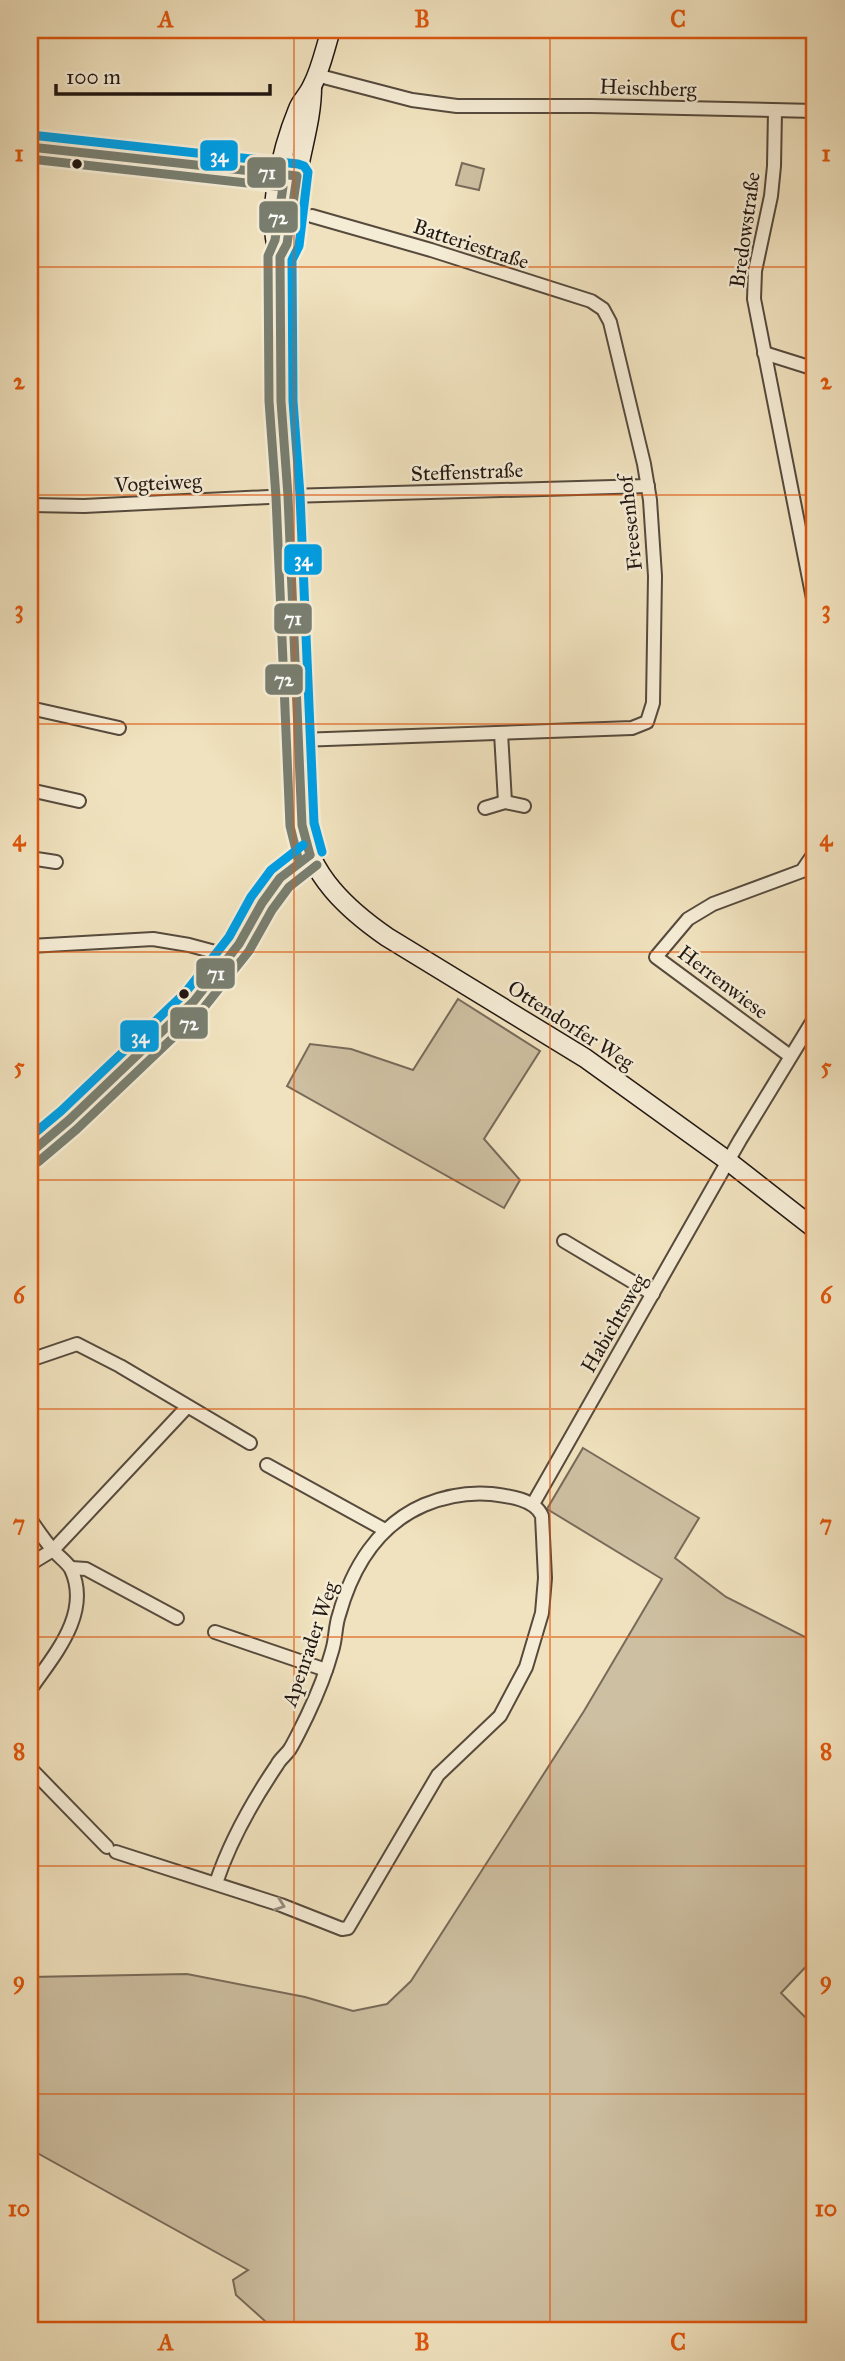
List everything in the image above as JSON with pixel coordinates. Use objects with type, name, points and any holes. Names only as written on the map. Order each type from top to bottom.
[{"type":"main road","name":"Ottendorfer Weg","points":[[331,30],[314,81],[299,106],[285,148],[289,175],[275,212],[274,243],[280,257],[281,401],[288,496],[302,825],[310,855],[333,891],[361,919],[585,1058],[728,1161],[815,1229]]},
{"type":"main road","points":[[30,146],[289,175]]},
{"type":"main road","points":[[30,1153],[69,1120],[194,1001],[239,944],[280,878],[310,855]]},
{"type":"street","name":"Heischberg","points":[[314,81],[457,106],[815,111]]},
{"type":"street","name":"Bredowstraße","points":[[775,111],[773,176],[755,271],[754,299],[809,550],[815,609]]},
{"type":"street","name":"Batteriestraße","points":[[312,216],[431,250],[591,301],[603,309],[610,322]]},
{"type":"street","name":"Freesenhof","points":[[501,733],[632,729],[647,722],[653,703],[655,576],[648,486],[610,322]]},
{"type":"street","points":[[764,353],[815,369]]},
{"type":"street","name":"Steffenstraße","points":[[288,496],[648,486]]},
{"type":"street","name":"Vogteiweg","points":[[30,506],[288,496]]},
{"type":"street","points":[[30,708],[119,728]]},
{"type":"street","points":[[299,740],[501,733],[505,802]]},
{"type":"street","points":[[30,790],[79,801]]},
{"type":"street","points":[[485,808],[505,802],[524,806]]},
{"type":"street","name":"Herrenwiese","points":[[790,1056],[656,957],[688,919],[713,904],[802,871],[815,852]]},
{"type":"street","points":[[30,858],[56,862]]},
{"type":"street","points":[[30,946],[153,939],[230,956]]},
{"type":"street","points":[[728,1161],[815,1017]]},
{"type":"street","name":"Habichtsweg","points":[[533,1504],[728,1161]]},
{"type":"street","points":[[564,1241],[653,1294]]},
{"type":"street","points":[[30,1360],[76,1344],[120,1366],[250,1443]]},
{"type":"street","points":[[30,1564],[53,1550],[187,1407]]},
{"type":"street","points":[[267,1465],[385,1530]]},
{"type":"street","name":"Apenrader Weg","points":[[216,1883],[227,1850],[278,1764],[290,1749],[307,1715],[334,1647],[338,1615],[349,1584],[362,1559],[385,1530],[416,1509],[454,1495],[494,1494],[533,1504]]},
{"type":"street","points":[[30,1768],[112,1850],[281,1905],[342,1929],[348,1928],[438,1775],[500,1716],[526,1667],[542,1613],[545,1578],[542,1516],[533,1504]]},
{"type":"street","points":[[30,1519],[53,1550],[71,1568],[77,1591],[77,1609],[66,1637],[30,1690]]},
{"type":"street","points":[[71,1568],[86,1569],[177,1618]]},
{"type":"street","points":[[215,1632],[326,1670]]},
{"type":"shaded area","points":[[462,163],[484,169],[479,190],[456,185]]},
{"type":"shaded area","points":[[458,999],[540,1051],[484,1139],[520,1180],[504,1208],[287,1086],[310,1044],[351,1049],[413,1070]]},
{"type":"shaded area","points":[[583,1448],[699,1518],[675,1558],[726,1597],[815,1642],[815,1957],[781,1993],[815,2027],[815,2331],[341,2331],[335,2328],[330,2331],[284,2331],[266,2322],[236,2295],[233,2280],[248,2270],[30,2149],[30,1977],[187,1974],[305,1997],[353,2011],[387,2004],[411,1981],[584,1711],[662,1579],[547,1509]]},
{"type":"transit line","name":"34","points":[[31,135],[298,164],[304,166],[308,172],[299,246],[292,260],[293,401],[300,495],[314,823],[322,852]]},
{"type":"transit line","name":"71","points":[[30,147],[297,176],[287,244],[280,257],[281,401],[288,496],[302,825],[310,855]]},
{"type":"transit line","name":"72","points":[[30,159],[283,187],[275,240],[268,256],[269,401],[276,497],[290,826],[298,858]]},
{"type":"transit line","name":"34","points":[[30,1137],[185,993],[229,937],[251,897],[271,870],[303,845]]},
{"type":"transit line","name":"71","points":[[30,1153],[69,1120],[194,1001],[239,944],[280,878],[310,855]]},
{"type":"transit line","name":"72","points":[[38,1162],[77,1129],[202,1010],[249,951],[272,910],[289,887],[317,865]]}]
